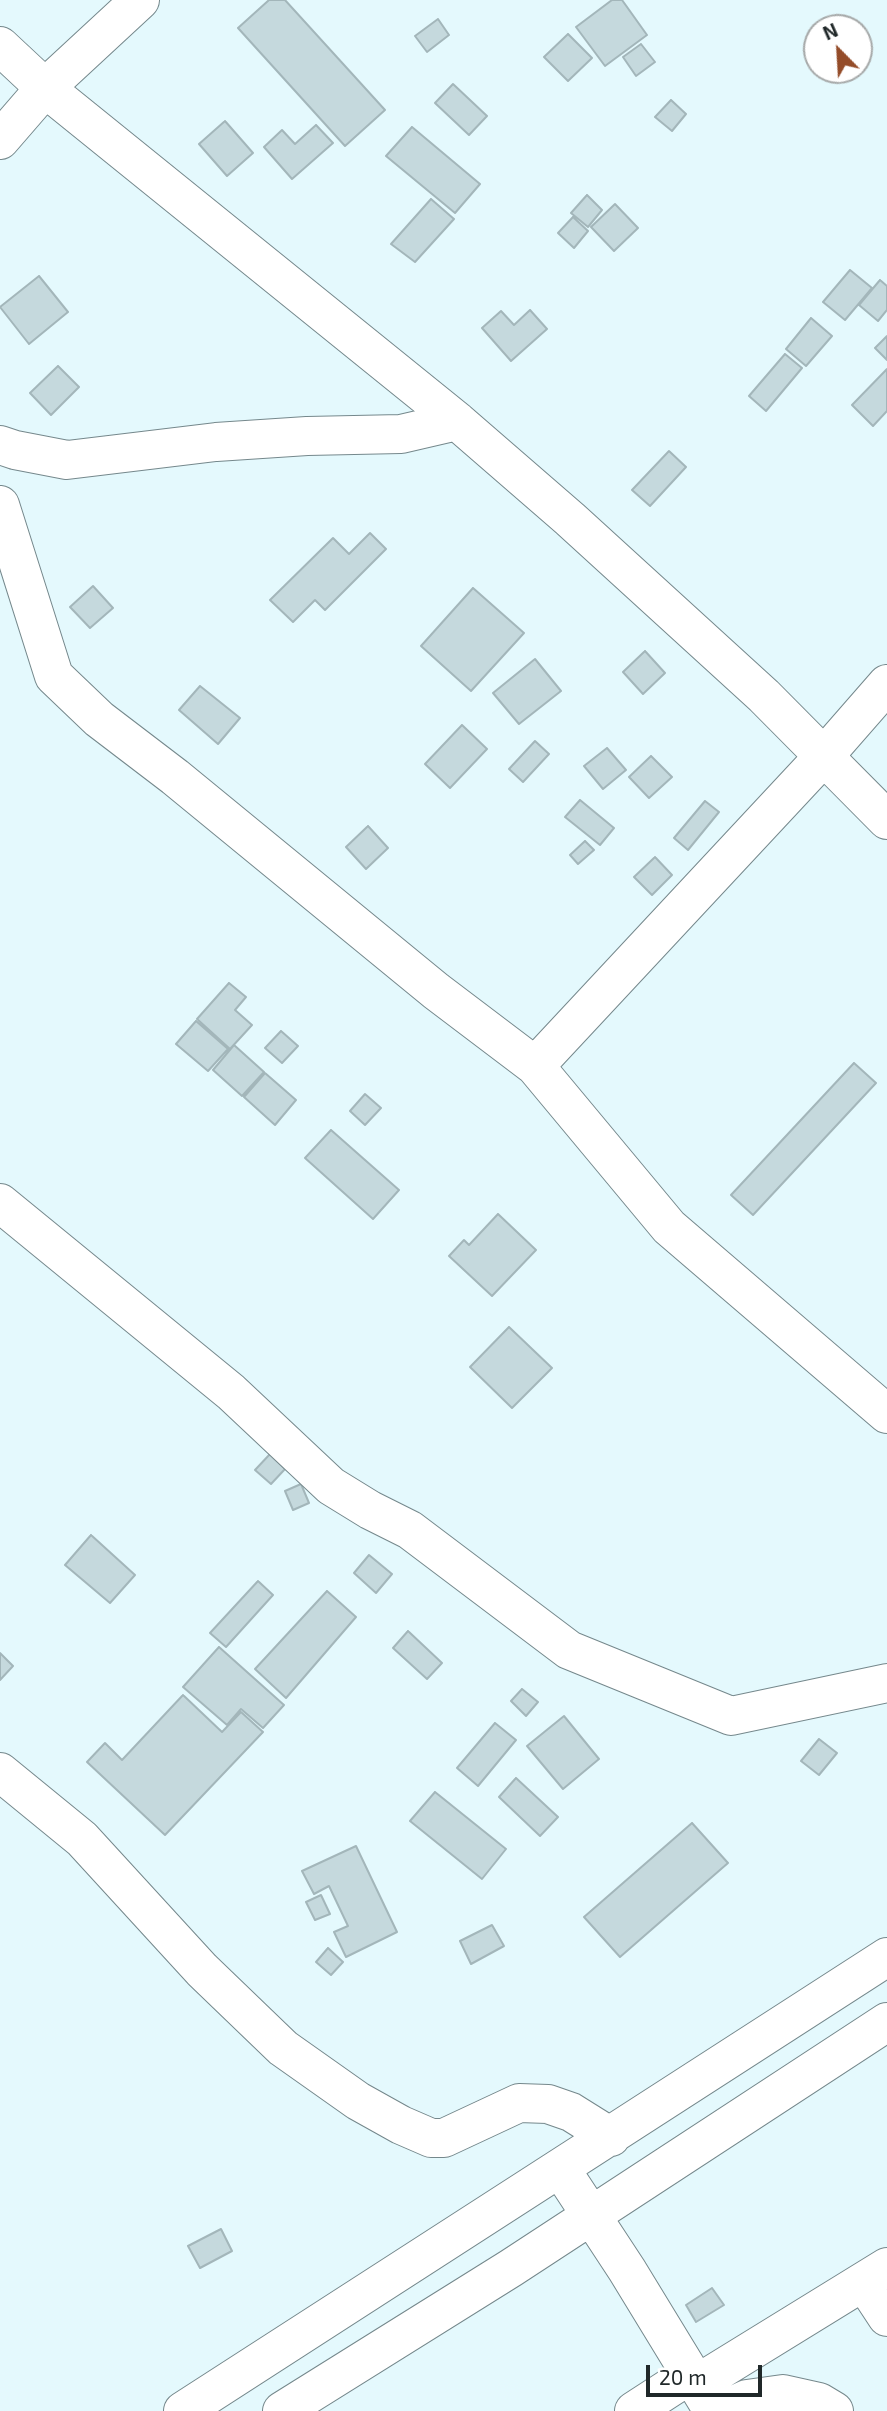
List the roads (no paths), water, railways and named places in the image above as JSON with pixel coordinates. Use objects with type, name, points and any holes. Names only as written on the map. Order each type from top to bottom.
[{"type":"street","points":[[0,140],[45,88],[140,0]]},
{"type":"street","points":[[0,47],[45,88],[457,421],[570,519],[764,696],[887,820]]},
{"type":"street","points":[[0,445],[67,460],[216,442],[401,434],[457,421]]},
{"type":"street","points":[[0,505],[54,676],[99,719],[176,776],[436,991],[535,1066],[669,1227],[887,1414]]},
{"type":"street","points":[[535,1066],[825,755],[887,684]]},
{"type":"street","points":[[0,1203],[232,1392],[331,1486],[410,1530],[569,1650],[731,1716],[887,1683]]},
{"type":"street","points":[[0,1772],[82,1839],[202,1970],[283,2048],[358,2101],[431,2138],[444,2138],[519,2103],[548,2104],[571,2112],[611,2137]]},
{"type":"street","points":[[193,2408],[887,1957]]},
{"type":"street","points":[[282,2411],[512,2268],[887,2022]]},
{"type":"street","points":[[560,2168],[706,2395]]},
{"type":"street","points":[[706,2395],[876,2275],[887,2317]]},
{"type":"street","points":[[634,2411],[706,2395],[747,2399],[783,2394],[818,2402],[834,2411]]}]
